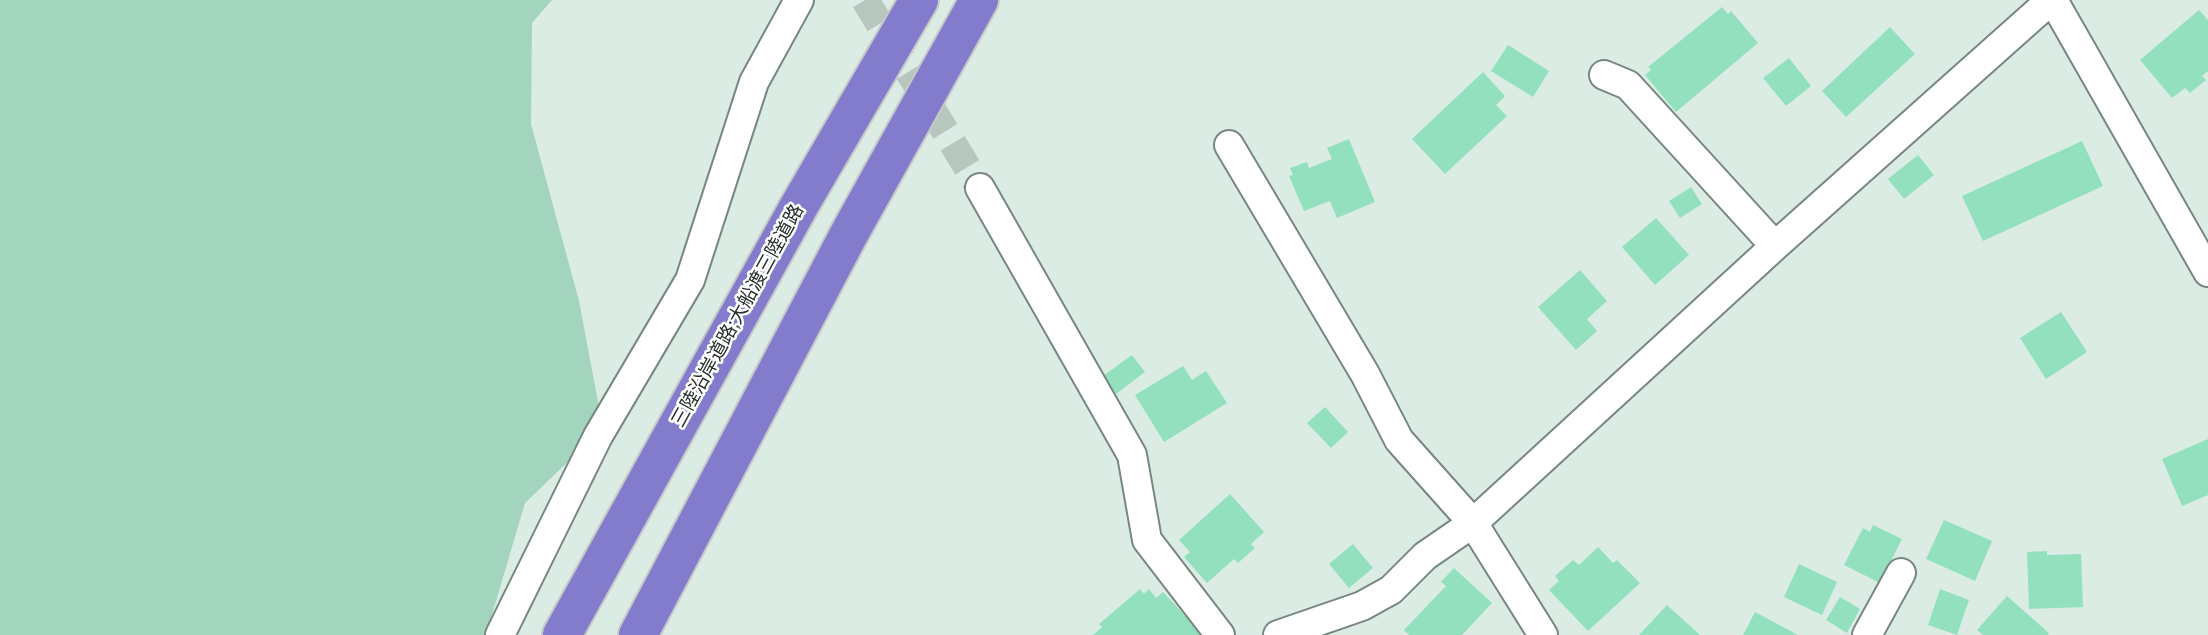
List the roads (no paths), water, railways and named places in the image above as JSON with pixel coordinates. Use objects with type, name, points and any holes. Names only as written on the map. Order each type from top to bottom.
[{"type":"highway","name":"三陸沿岸道路;大船渡三陸道路","points":[[562,635],[792,219],[919,0]]},
{"type":"highway","points":[[638,635],[849,234],[979,0]]},
{"type":"street","points":[[500,635],[598,436],[690,280],[754,82],[799,0]]},
{"type":"street","points":[[1279,635],[1362,606],[1391,590],[1425,556],[1473,523],[1775,246],[2052,0],[2208,272]]},
{"type":"street","points":[[1604,75],[1628,85],[1775,246]]},
{"type":"street","points":[[1229,145],[1365,374],[1399,440],[1473,523],[1541,634]]},
{"type":"street","points":[[980,188],[1132,455],[1147,540],[1220,635]]},
{"type":"street","points":[[1867,635],[1901,573]]},
{"type":"tunnel","points":[[865,0],[980,188]]}]
